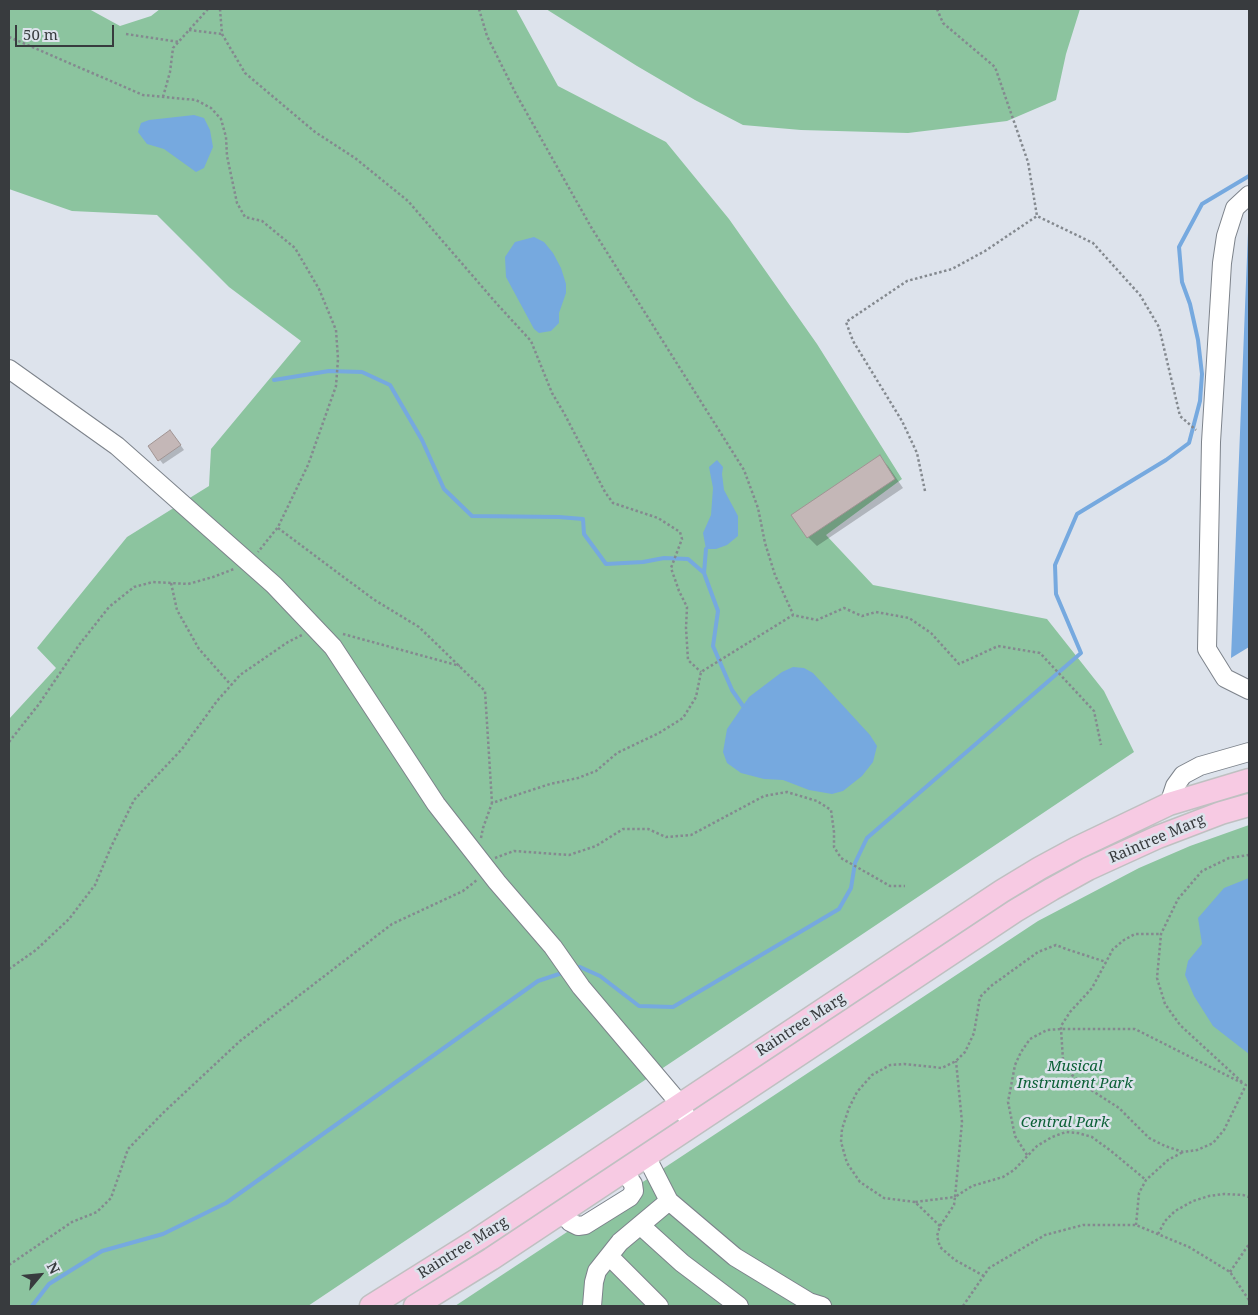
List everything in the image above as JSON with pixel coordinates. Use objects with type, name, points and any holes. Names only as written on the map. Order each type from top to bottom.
[{"type":"main road","name":"Raintree Marg","points":[[371,1306],[478,1239],[1017,882],[1077,848],[1169,804],[1249,780]]},
{"type":"main road","name":"Raintree Marg","points":[[415,1306],[491,1259],[1052,888],[1088,869],[1158,837],[1213,816],[1249,805]]},
{"type":"street","points":[[1249,195],[1235,208],[1226,236],[1222,262],[1211,442],[1207,649],[1225,678],[1249,690]]},
{"type":"street","points":[[9,369],[117,446],[274,585],[333,647],[436,804],[483,865],[553,947],[581,987],[680,1104],[690,1127]]},
{"type":"street","points":[[1169,804],[1175,786],[1183,775],[1200,766],[1249,752]]},
{"type":"street","points":[[646,1156],[669,1201],[735,1257],[809,1302],[822,1306]]},
{"type":"street","points":[[592,1306],[597,1271],[620,1242],[669,1201]]},
{"type":"street","points":[[640,1225],[682,1264],[739,1306]]},
{"type":"street","points":[[609,1256],[659,1306]]},
{"type":"path","points":[[163,97],[170,72],[173,48],[208,9]]},
{"type":"path","points":[[220,9],[222,34],[245,73],[315,132],[355,158],[408,201],[531,341],[552,393],[605,492],[613,503],[658,518],[680,532],[682,539],[671,568],[687,607],[688,660],[701,672]]},
{"type":"path","points":[[479,9],[487,36],[516,94],[591,227],[744,470],[758,508],[765,543],[775,575],[793,615]]},
{"type":"path","points":[[937,9],[942,22],[995,67],[1028,162],[1037,216]]},
{"type":"path","points":[[189,30],[222,34]]},
{"type":"path","points":[[126,34],[178,42]]},
{"type":"path","points":[[9,37],[144,95],[196,100],[211,108],[221,119],[226,137],[227,156],[237,203],[245,217],[262,221],[295,248],[319,289],[336,330],[338,359],[336,386],[308,466],[278,527],[249,563],[213,577],[188,584],[153,582],[134,587],[109,607],[9,742]]},
{"type":"path","points":[[1037,216],[1093,244],[1140,295],[1159,327],[1180,416],[1211,442]]},
{"type":"path","points":[[925,491],[917,454],[902,421],[854,341],[846,322],[907,281],[952,268],[985,251],[1037,216]]},
{"type":"path","points":[[278,527],[373,599],[418,627],[485,691],[492,803],[483,828],[483,865]]},
{"type":"path","points":[[171,583],[177,610],[199,649],[231,685]]},
{"type":"path","points":[[492,803],[542,786],[596,771],[617,753],[659,733],[683,718],[696,697],[701,672],[793,615],[816,620],[844,608],[862,616],[876,612],[908,618],[931,633],[959,664],[998,646],[1040,652],[1094,711],[1101,745]]},
{"type":"path","points":[[9,969],[36,950],[69,919],[95,885],[134,800],[182,749],[231,685],[240,675],[288,642],[315,628]]},
{"type":"path","points":[[341,634],[460,666]]},
{"type":"path","points":[[9,1265],[72,1222],[98,1212],[111,1198],[128,1149],[164,1112],[240,1041],[392,924],[463,891],[483,865],[494,858],[514,851],[569,855],[596,846],[623,829],[648,830],[666,837],[691,835],[764,796],[787,792],[817,801],[831,810],[834,847],[841,858],[890,886],[905,886]]},
{"type":"path","points":[[1249,855],[1229,858],[1202,871],[1178,899],[1161,934],[1157,978],[1165,1004],[1180,1026],[1246,1085],[1249,1091]]},
{"type":"path","points":[[1161,934],[1135,934],[1124,940],[1114,949],[1092,988],[1070,1012],[1061,1026],[1064,1060],[1072,1075],[1119,1108],[1149,1138],[1183,1152]]},
{"type":"path","points":[[1106,962],[1066,950],[1056,945],[1038,952],[991,986],[980,998],[974,1033],[965,1052],[956,1061],[942,1068],[904,1064],[890,1065],[872,1075],[857,1092],[849,1108],[842,1129],[841,1142],[847,1163],[860,1182],[884,1198],[915,1202],[955,1197],[972,1186],[1003,1177],[1014,1170],[1037,1146],[1052,1136],[1066,1132],[1092,1137],[1146,1180]]},
{"type":"path","points":[[1027,1155],[1015,1136],[1008,1102],[1015,1064],[1030,1039],[1047,1030],[1135,1029],[1246,1085]]},
{"type":"path","points":[[956,1061],[962,1122],[955,1197],[954,1205],[940,1226],[936,1236],[940,1247],[955,1260],[984,1276]]},
{"type":"path","points":[[1136,1225],[1139,1193],[1146,1180],[1168,1160],[1183,1152],[1197,1150],[1213,1143],[1224,1130],[1246,1085]]},
{"type":"path","points":[[1158,1234],[1165,1221],[1175,1211],[1193,1201],[1224,1194],[1242,1195],[1249,1198]]},
{"type":"path","points":[[915,1202],[940,1226]]},
{"type":"path","points":[[963,1306],[989,1268],[1045,1235],[1083,1225],[1136,1225],[1189,1247],[1230,1272],[1249,1300]]},
{"type":"path","points":[[1230,1272],[1249,1244]]},
{"type":"green space","points":[[9,9],[89,9],[120,26],[151,16],[160,9],[516,9],[558,86],[666,142],[729,219],[817,344],[902,479],[826,535],[873,585],[1047,619],[1104,691],[1134,752],[308,1306],[9,1306],[9,719],[56,668],[37,648],[127,537],[209,486],[211,449],[301,341],[229,287],[157,215],[72,211],[9,189]]},
{"type":"green space","points":[[546,9],[1080,9],[1066,54],[1056,100],[1007,121],[908,133],[801,130],[743,125],[695,100],[637,66]]},
{"type":"green space","name":"Central Park","points":[[1249,825],[1249,1306],[455,1306],[1038,921],[1139,868],[1190,846]]},
{"type":"water","points":[[194,115],[204,118],[210,130],[213,147],[204,168],[196,172],[164,149],[147,144],[138,132],[141,123],[149,120]]},
{"type":"water","points":[[1249,207],[1249,647],[1231,658]]},
{"type":"water","points":[[534,237],[544,242],[553,253],[561,268],[566,284],[566,293],[559,313],[559,323],[551,331],[539,333],[534,329],[506,277],[505,257],[515,242]]},
{"type":"water","points":[[717,460],[723,467],[724,490],[738,516],[738,536],[727,545],[716,549],[706,549],[703,533],[711,515],[713,488],[709,467]]},
{"type":"water","points":[[793,667],[804,668],[813,673],[870,735],[877,746],[873,762],[862,776],[843,791],[832,794],[809,790],[783,780],[764,779],[741,773],[727,763],[723,752],[727,729],[749,697],[782,672]]},
{"type":"water","points":[[1249,878],[1249,1054],[1213,1026],[1194,996],[1185,975],[1188,961],[1202,944],[1198,918],[1224,888]]},
{"type":"building","points":[[170,430],[181,445],[158,461],[148,446]]},
{"type":"building","points":[[880,455],[895,479],[807,538],[791,515]]},
{"type":"waterway","points":[[574,969],[580,967],[600,976],[639,1006],[673,1007],[839,909],[851,888],[855,863],[867,838],[1081,653],[1056,594],[1055,565],[1077,514],[1166,460],[1189,443],[1200,401],[1202,374],[1198,340],[1190,304],[1182,282],[1179,247],[1202,204],[1249,176]]},
{"type":"waterway","points":[[274,380],[329,371],[362,372],[390,385],[422,440],[444,489],[472,516],[583,519],[584,534],[606,564],[643,562],[664,558],[688,559],[704,573],[706,549]]},
{"type":"waterway","points":[[704,573],[718,611],[713,646],[732,690],[743,706]]},
{"type":"waterway","points":[[32,1306],[49,1284],[102,1251],[163,1234],[226,1203],[538,981],[565,972]]},
{"type":"park label","name":"Musical Instrument Park","points":[[1075,1076]]}]
